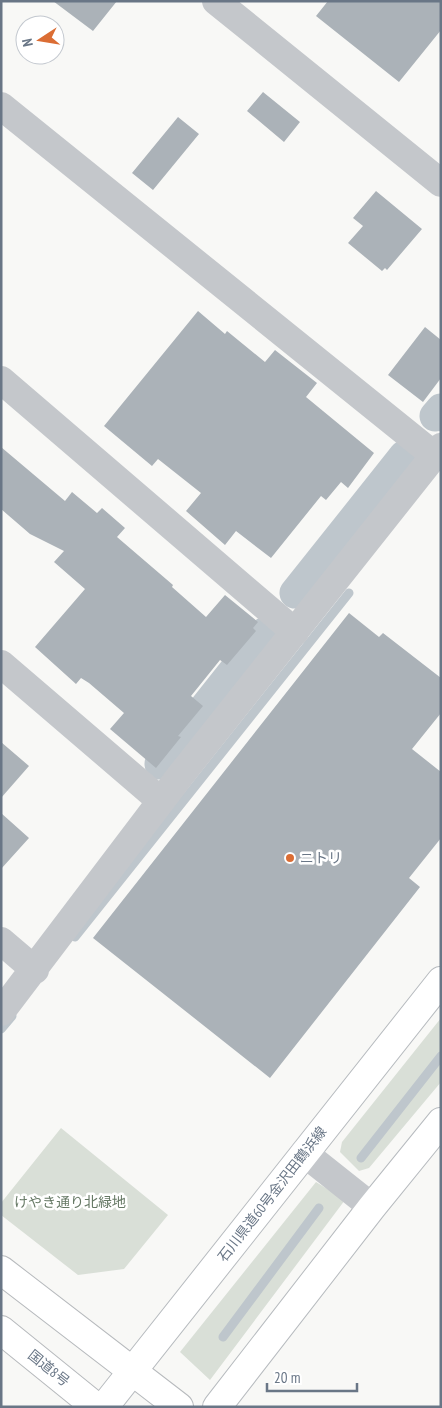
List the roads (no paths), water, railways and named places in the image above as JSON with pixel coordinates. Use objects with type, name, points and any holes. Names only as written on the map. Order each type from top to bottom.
[{"type":"main road","name":"石川県道60号金沢田鶴浜線","points":[[104,1407],[441,982]]},
{"type":"main road","points":[[217,1407],[372,1206],[441,1122]]},
{"type":"main road","points":[[1,1270],[179,1407]]},
{"type":"main road","name":"国道8号","points":[[1,1330],[96,1407]]},
{"type":"street","points":[[216,1],[441,183]]},
{"type":"street","points":[[1,106],[438,451],[161,801],[35,970],[1,1012]]},
{"type":"street","points":[[1,380],[295,632]]},
{"type":"street","points":[[1,664],[161,801]]},
{"type":"street","points":[[1,941],[35,970]]},
{"type":"street","points":[[304,1153],[372,1206]]},
{"type":"waterway","points":[[435,416],[441,409]]},
{"type":"waterway","points":[[295,593],[404,456]]},
{"type":"waterway","points":[[75,937],[349,593]]},
{"type":"waterway","points":[[160,764],[264,633]]},
{"type":"waterway","points":[[1,1029],[12,1016]]},
{"type":"waterway","points":[[361,1158],[441,1056]]},
{"type":"waterway","points":[[223,1337],[319,1208]]},
{"type":"place","name":"ニトリ","points":[[290,858]]},
{"type":"park label","name":"けやき通り北緑地","points":[[70,1202]]}]
